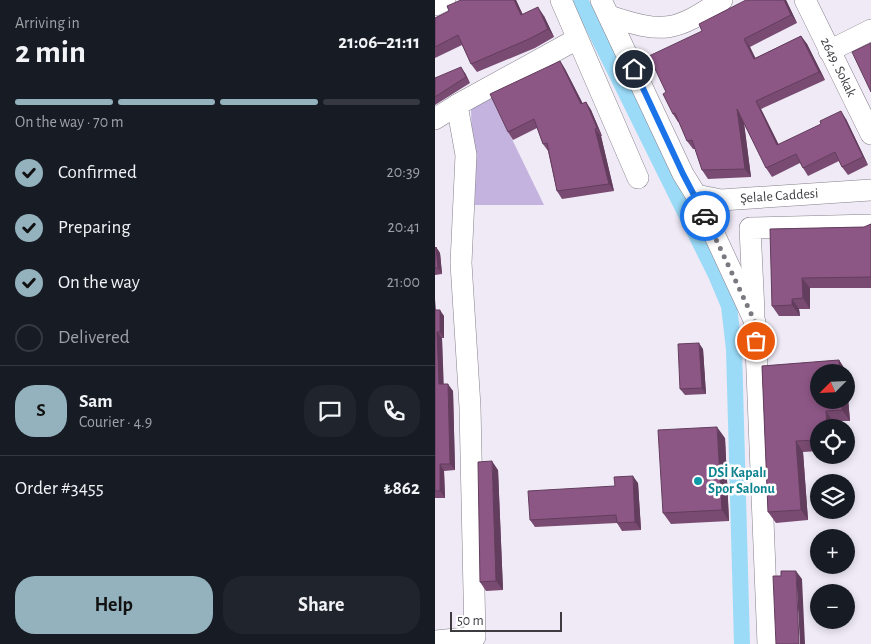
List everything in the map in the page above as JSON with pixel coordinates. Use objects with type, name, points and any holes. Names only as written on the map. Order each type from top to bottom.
[{"type":"street","points":[[435,4],[445,0]]},
{"type":"street","points":[[561,0],[638,178]]},
{"type":"street","points":[[605,8],[635,25],[657,28],[679,25],[699,16],[722,0]]},
{"type":"street","name":"2649. Sokak","points":[[805,0],[871,134]]},
{"type":"street","points":[[605,8],[683,174],[696,195],[755,322]]},
{"type":"street","points":[[829,50],[871,30]]},
{"type":"street","points":[[435,119],[577,39]]},
{"type":"street","points":[[435,641],[475,637],[469,407],[461,263],[466,155],[457,105]]},
{"type":"street","name":"Şelale Caddesi","points":[[696,195],[721,200],[871,190]]},
{"type":"street","points":[[768,644],[750,228],[871,225]]},
{"type":"shaded area","points":[[490,94],[544,205],[473,205],[471,106]]},
{"type":"building","points":[[461,0],[514,0],[521,15],[538,7],[548,29],[471,64],[458,35],[435,47],[435,18],[449,11],[447,6]]},
{"type":"building","points":[[746,0],[784,0],[791,15],[744,39],[754,59],[801,36],[819,72],[756,101],[777,145],[821,124],[820,121],[841,111],[863,157],[842,167],[835,152],[803,168],[796,154],[766,168],[737,109],[745,169],[702,170],[692,140],[687,141],[675,113],[673,114],[663,94],[666,92],[649,56],[702,31],[699,24]]},
{"type":"building","points":[[871,43],[871,92],[852,52]]},
{"type":"building","points":[[560,61],[581,104],[586,102],[597,128],[595,129],[609,184],[557,191],[547,143],[543,144],[534,119],[508,132],[490,94]]},
{"type":"building","points":[[461,67],[466,77],[435,97],[435,78]]},
{"type":"building","points":[[871,224],[871,277],[802,278],[803,298],[792,299],[792,305],[772,306],[770,229],[864,227]]},
{"type":"building","points":[[436,247],[438,268],[435,268]]},
{"type":"building","points":[[435,310],[440,310],[440,332],[437,332],[439,384],[448,384],[450,464],[440,464],[440,491],[435,491]]},
{"type":"building","points":[[699,343],[702,388],[680,389],[678,344]]},
{"type":"building","points":[[839,360],[839,364],[810,364],[810,409],[842,410],[826,411],[826,419],[810,419],[810,440],[796,441],[801,510],[768,512],[762,366]]},
{"type":"building","name":"DSİ Kapalı Spor Salonu","points":[[717,427],[722,510],[663,513],[658,430]]},
{"type":"building","points":[[492,461],[496,581],[480,582],[478,462]]},
{"type":"building","points":[[633,476],[635,522],[617,523],[616,515],[530,520],[528,491],[615,486],[614,477]]},
{"type":"building","points":[[781,571],[796,571],[799,644],[776,644],[773,576],[781,576]]},
{"type":"waterway","points":[[580,0],[716,275],[729,306],[734,349],[742,644]]},
{"type":"way so far","points":[[705,216],[755,322],[756,341]]},
{"type":"place","name":"DSİ Kapalı Spor Salonu","points":[[698,481]]},
{"type":"route","points":[[634,69],[683,174],[696,195],[705,216]]}]
